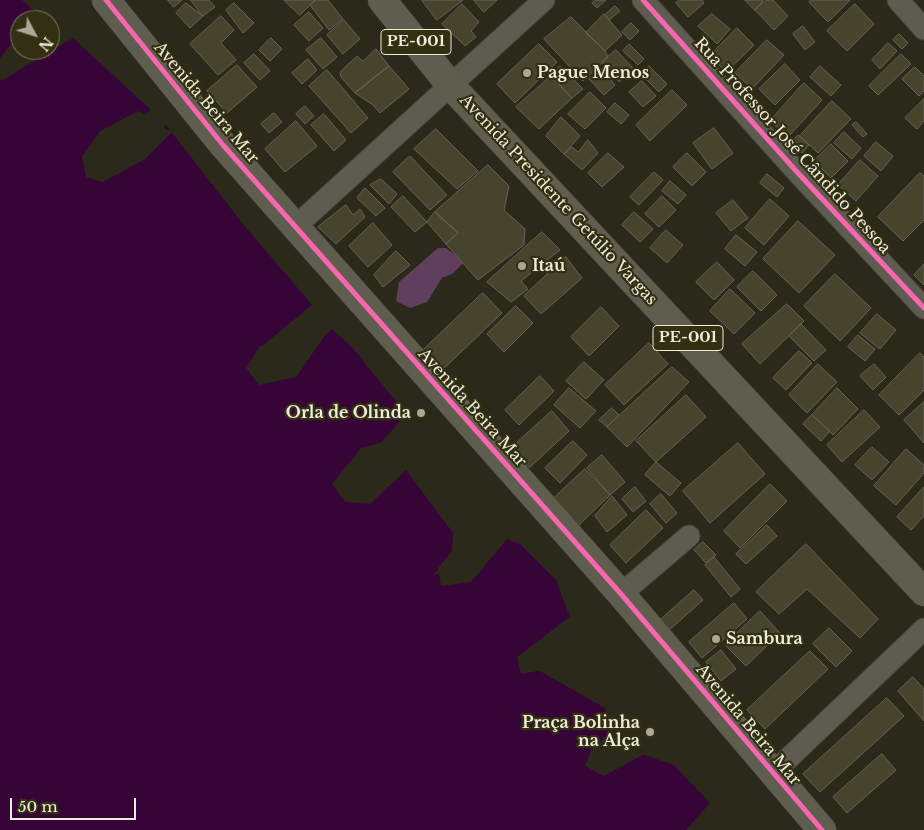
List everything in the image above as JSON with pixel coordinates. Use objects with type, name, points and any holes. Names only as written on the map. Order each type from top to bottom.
[{"type":"main road","name":"Avenida Beira Mar","points":[[106,0],[224,145],[620,594],[772,774],[822,830]]},
{"type":"main road","name":"Avenida Presidente Getúlio Vargas","points":[[382,0],[450,85],[924,592]]},
{"type":"street","points":[[296,226],[544,0]]},
{"type":"street","name":"Rua Professor José Cândido Pessoa","points":[[643,0],[798,173],[924,308]]},
{"type":"street","points":[[898,0],[924,29]]},
{"type":"street","points":[[620,594],[689,536]]},
{"type":"street","points":[[772,774],[924,629]]},
{"type":"shaded area","points":[[0,0],[22,0],[33,10],[10,10],[10,46],[0,58]]},
{"type":"shaded area","points":[[73,38],[151,110],[99,152],[114,166],[166,125],[243,224],[312,305],[261,347],[284,370],[332,329],[352,347],[406,414],[347,482],[376,479],[406,470],[469,529],[433,576],[507,539],[520,544],[556,580],[571,620],[531,666],[605,708],[610,739],[618,746],[674,765],[710,803],[686,830],[0,830],[0,80],[36,60],[60,60],[60,46]]},
{"type":"shaded area","points":[[438,248],[446,248],[464,262],[452,274],[442,278],[427,302],[410,308],[396,301],[399,282]]},
{"type":"pier","points":[[138,111],[147,116],[102,152],[114,163],[161,126],[172,132],[145,159],[103,182],[86,177],[82,157],[100,131]]},
{"type":"pier","points":[[323,334],[324,337],[296,377],[259,385],[246,368],[260,346],[269,343],[264,347],[276,362],[284,367]]},
{"type":"pier","points":[[386,441],[353,480],[375,477],[407,467],[471,527],[471,530],[440,569],[505,537],[507,539],[471,582],[441,586],[438,568],[452,551],[453,533],[406,470],[370,504],[345,502],[332,484],[361,448]]},
{"type":"pier","points":[[572,615],[573,622],[534,665],[543,670],[521,674],[517,657]]},
{"type":"pier","points":[[611,731],[612,738],[646,753],[604,776],[585,766],[591,750]]},
{"type":"building","points":[[168,0],[182,0],[174,7]]},
{"type":"building","points":[[191,0],[209,0],[215,7],[203,16]]},
{"type":"building","points":[[284,0],[315,0],[300,15]]},
{"type":"building","points":[[317,0],[328,0],[343,19],[329,30],[310,5]]},
{"type":"building","points":[[422,0],[463,0],[437,20]]},
{"type":"building","points":[[474,0],[497,0],[484,12]]},
{"type":"building","points":[[595,0],[606,0],[597,8],[592,3]]},
{"type":"building","points":[[680,0],[702,0],[704,3],[688,17],[676,3]]},
{"type":"building","points":[[745,0],[762,0],[763,1],[755,10]]},
{"type":"building","points":[[766,0],[773,0],[788,16],[774,30],[755,10]]},
{"type":"building","points":[[811,0],[850,0],[828,22],[809,2]]},
{"type":"building","points":[[186,3],[203,16],[190,28],[176,13]]},
{"type":"building","points":[[234,3],[254,23],[243,33],[226,10]]},
{"type":"building","points":[[462,4],[479,22],[471,31],[476,37],[465,46],[442,24]]},
{"type":"building","points":[[855,4],[874,24],[847,51],[827,31]]},
{"type":"building","points":[[615,6],[620,11],[609,20],[605,15]]},
{"type":"building","points":[[309,12],[323,28],[309,41],[294,25]]},
{"type":"building","points":[[604,14],[622,35],[605,51],[586,33]]},
{"type":"building","points":[[712,14],[730,29],[717,44],[698,26]]},
{"type":"building","points":[[221,16],[234,30],[221,43],[236,60],[218,75],[190,44]]},
{"type":"building","points":[[571,17],[605,51],[608,57],[583,81],[544,39]]},
{"type":"building","points":[[344,20],[360,39],[343,54],[327,35]]},
{"type":"building","points":[[631,23],[639,31],[630,40],[622,32]]},
{"type":"building","points":[[803,26],[815,42],[805,50],[793,34]]},
{"type":"building","points":[[737,28],[754,45],[726,72],[710,56]]},
{"type":"building","points":[[899,34],[908,43],[902,49],[893,40]]},
{"type":"building","points":[[271,38],[282,49],[270,61],[259,50]]},
{"type":"building","points":[[321,38],[337,57],[323,69],[306,50]]},
{"type":"building","points":[[767,40],[784,55],[752,89],[735,73]]},
{"type":"building","points":[[888,43],[897,51],[880,69],[872,60]]},
{"type":"building","name":"Pague Menos","points":[[539,44],[557,62],[515,103],[497,84]]},
{"type":"building","points":[[629,44],[644,59],[638,65],[623,51]]},
{"type":"building","points":[[376,49],[389,66],[355,93],[341,77],[340,72],[357,56],[363,61]]},
{"type":"building","points":[[616,50],[634,69],[619,82],[602,62]]},
{"type":"building","points":[[254,54],[270,71],[260,80],[244,63]]},
{"type":"building","points":[[901,54],[911,64],[878,95],[869,86]]},
{"type":"building","points":[[308,59],[317,70],[302,84],[292,73]]},
{"type":"building","points":[[785,64],[800,80],[775,105],[759,89]]},
{"type":"building","points":[[237,65],[257,87],[227,113],[207,91]]},
{"type":"building","points":[[389,66],[409,89],[380,113],[373,105],[355,93]]},
{"type":"building","points":[[560,66],[583,89],[572,98],[551,76]]},
{"type":"building","points":[[649,66],[667,84],[659,92],[641,74]]},
{"type":"building","points":[[820,66],[841,85],[831,96],[810,77]]},
{"type":"building","points":[[915,67],[924,76],[924,91],[919,96],[902,79]]},
{"type":"building","points":[[601,68],[615,85],[604,95],[589,79]]},
{"type":"building","points":[[327,70],[368,118],[351,133],[309,86]]},
{"type":"building","points":[[551,76],[572,98],[539,129],[516,107]]},
{"type":"building","points":[[642,81],[656,96],[643,107],[629,92]]},
{"type":"building","points":[[804,83],[822,100],[788,137],[770,121]]},
{"type":"building","points":[[672,90],[687,105],[650,141],[636,125]]},
{"type":"building","points":[[590,92],[606,108],[585,129],[568,114]]},
{"type":"building","points":[[924,99],[924,121],[917,129],[905,118]]},
{"type":"building","points":[[832,101],[851,119],[818,153],[800,136]]},
{"type":"building","points":[[615,103],[629,115],[621,124],[607,112]]},
{"type":"building","points":[[305,106],[314,116],[305,124],[296,114]]},
{"type":"building","points":[[274,113],[282,122],[269,133],[261,124]]},
{"type":"building","points":[[324,114],[346,140],[334,151],[311,125]]},
{"type":"building","points":[[561,117],[580,136],[564,154],[546,136]]},
{"type":"building","points":[[296,121],[317,146],[285,172],[265,149]]},
{"type":"building","points":[[856,122],[867,134],[863,137],[852,125]]},
{"type":"building","points":[[714,128],[733,153],[712,169],[693,143]]},
{"type":"building","points":[[436,129],[478,171],[457,189],[414,149]]},
{"type":"building","points":[[844,132],[861,148],[852,159],[834,143]]},
{"type":"building","points":[[798,135],[809,145],[802,153],[791,144]]},
{"type":"building","points":[[588,140],[598,153],[582,170],[564,154],[572,147],[578,152]]},
{"type":"building","points":[[876,142],[893,156],[881,171],[864,156]]},
{"type":"building","points":[[831,144],[848,161],[831,178],[814,161]]},
{"type":"building","points":[[608,153],[624,167],[602,187],[588,173]]},
{"type":"building","points":[[687,153],[706,172],[692,186],[673,167]]},
{"type":"building","points":[[410,156],[447,195],[430,210],[393,172]]},
{"type":"building","points":[[860,160],[878,176],[856,201],[838,185]]},
{"type":"building","points":[[488,165],[509,186],[504,210],[525,229],[524,245],[478,280],[446,244],[458,233],[435,212]]},
{"type":"building","points":[[654,172],[663,180],[639,205],[630,197]]},
{"type":"building","points":[[920,173],[924,176],[924,220],[903,241],[878,217]]},
{"type":"building","points":[[767,174],[784,188],[777,197],[760,183]]},
{"type":"building","points":[[381,179],[397,194],[389,204],[370,185]]},
{"type":"building","points":[[670,181],[686,195],[678,204],[662,191]]},
{"type":"building","points":[[365,188],[385,208],[376,216],[357,198]]},
{"type":"building","points":[[403,196],[427,222],[415,232],[391,207]]},
{"type":"building","points":[[662,196],[676,210],[659,227],[645,214]]},
{"type":"building","points":[[770,199],[789,216],[764,245],[745,228]]},
{"type":"building","points":[[733,200],[748,218],[731,231],[716,213]]},
{"type":"building","points":[[346,205],[353,215],[360,209],[365,217],[336,244],[318,227]]},
{"type":"building","points":[[435,212],[458,233],[446,244],[427,222]]},
{"type":"building","points":[[634,212],[653,229],[640,242],[622,225]]},
{"type":"building","points":[[798,221],[835,255],[799,293],[763,259]]},
{"type":"building","points":[[373,223],[392,245],[368,267],[349,246]]},
{"type":"building","points":[[666,230],[683,245],[667,263],[650,248]]},
{"type":"building","name":"Itaú","points":[[542,232],[560,250],[521,281],[528,289],[511,302],[487,282]]},
{"type":"building","points":[[736,235],[757,252],[745,266],[725,249]]},
{"type":"building","points":[[396,251],[410,265],[383,287],[374,275]]},
{"type":"building","points":[[566,257],[582,278],[541,314],[524,296]]},
{"type":"building","points":[[717,262],[734,280],[714,300],[696,282]]},
{"type":"building","points":[[924,264],[924,285],[914,275]]},
{"type":"building","points":[[753,271],[777,295],[761,311],[737,287]]},
{"type":"building","points":[[835,274],[871,308],[840,341],[804,306]]},
{"type":"building","points":[[730,289],[755,313],[734,334],[710,311]]},
{"type":"building","points":[[483,293],[502,313],[437,375],[418,355]]},
{"type":"building","points":[[787,304],[804,321],[760,364],[742,344]]},
{"type":"building","points":[[516,306],[533,323],[504,352],[487,334]]},
{"type":"building","points":[[601,307],[619,326],[589,356],[571,337]]},
{"type":"building","points":[[877,314],[896,330],[880,349],[860,333]]},
{"type":"building","points":[[801,324],[826,350],[814,361],[789,336]]},
{"type":"building","points":[[858,335],[875,349],[865,361],[848,347]]},
{"type":"building","points":[[649,343],[668,364],[624,405],[605,385]]},
{"type":"building","points":[[799,351],[812,363],[786,390],[773,378]]},
{"type":"building","points":[[920,353],[924,357],[924,390],[899,415],[879,395]]},
{"type":"building","points":[[584,362],[604,380],[586,399],[566,381]]},
{"type":"building","points":[[818,364],[837,382],[807,413],[789,395]]},
{"type":"building","points":[[874,364],[886,377],[873,390],[860,376]]},
{"type":"building","points":[[672,367],[689,382],[627,447],[607,427]]},
{"type":"building","points":[[540,376],[554,391],[519,425],[505,410]]},
{"type":"building","points":[[569,388],[596,411],[580,428],[554,405]]},
{"type":"building","points":[[837,388],[858,409],[833,435],[812,415]]},
{"type":"building","points":[[686,395],[706,417],[656,462],[636,441]]},
{"type":"building","points":[[924,402],[924,443],[904,420]]},
{"type":"building","points":[[612,408],[619,415],[607,427],[599,420]]},
{"type":"building","points":[[864,410],[880,427],[842,462],[827,445]]},
{"type":"building","points":[[552,411],[569,431],[528,469],[510,449]]},
{"type":"building","points":[[812,415],[830,431],[821,441],[803,424]]},
{"type":"building","points":[[573,441],[587,455],[560,483],[545,468]]},
{"type":"building","points":[[738,443],[765,474],[710,523],[683,491]]},
{"type":"building","points":[[872,447],[889,462],[872,480],[855,465]]},
{"type":"building","points":[[906,449],[924,465],[924,473],[896,505],[874,486]]},
{"type":"building","points":[[602,455],[625,482],[610,495],[587,468]]},
{"type":"building","points":[[656,462],[681,483],[670,496],[645,475]]},
{"type":"building","points":[[585,469],[610,495],[577,527],[552,500]]},
{"type":"building","points":[[770,484],[787,501],[740,548],[724,531]]},
{"type":"building","points":[[635,487],[646,501],[633,512],[622,499]]},
{"type":"building","points":[[924,487],[924,516],[911,530],[897,517]]},
{"type":"building","points":[[661,494],[677,513],[666,523],[650,504]]},
{"type":"building","points":[[612,496],[627,515],[607,532],[595,516]]},
{"type":"building","points":[[646,510],[663,528],[626,563],[610,545]]},
{"type":"building","points":[[767,525],[777,536],[746,564],[736,554]]},
{"type":"building","points":[[703,542],[716,555],[706,563],[694,550]]},
{"type":"building","points":[[806,544],[878,619],[860,638],[807,589],[779,614],[756,592]]},
{"type":"building","points":[[714,557],[740,589],[731,597],[705,565]]},
{"type":"building","points":[[694,590],[703,600],[667,632],[658,622]]},
{"type":"building","points":[[734,603],[747,619],[702,658],[689,642]]},
{"type":"building","points":[[760,611],[780,633],[746,666],[725,645]]},
{"type":"building","points":[[829,628],[852,651],[836,667],[813,644]]},
{"type":"building","points":[[721,650],[736,669],[721,681],[706,662]]},
{"type":"building","points":[[810,651],[828,669],[765,729],[747,710]]},
{"type":"building","points":[[913,677],[924,689],[924,721],[898,691]]},
{"type":"building","points":[[887,698],[904,716],[820,792],[803,774]]},
{"type":"building","points":[[882,754],[896,770],[847,813],[833,797]]},
{"type":"cycle path","points":[[106,0],[223,145],[621,594],[822,830]]},
{"type":"cycle path","points":[[643,0],[798,173],[924,308]]},
{"type":"place","name":"Pague Menos","points":[[527,73]]},
{"type":"place","name":"Itaú","points":[[522,266]]},
{"type":"place","name":"Orla de Olinda","points":[[421,413]]},
{"type":"place","name":"Sambura","points":[[716,639]]},
{"type":"place","name":"Praça Bolinha na Alça","points":[[650,732]]}]
